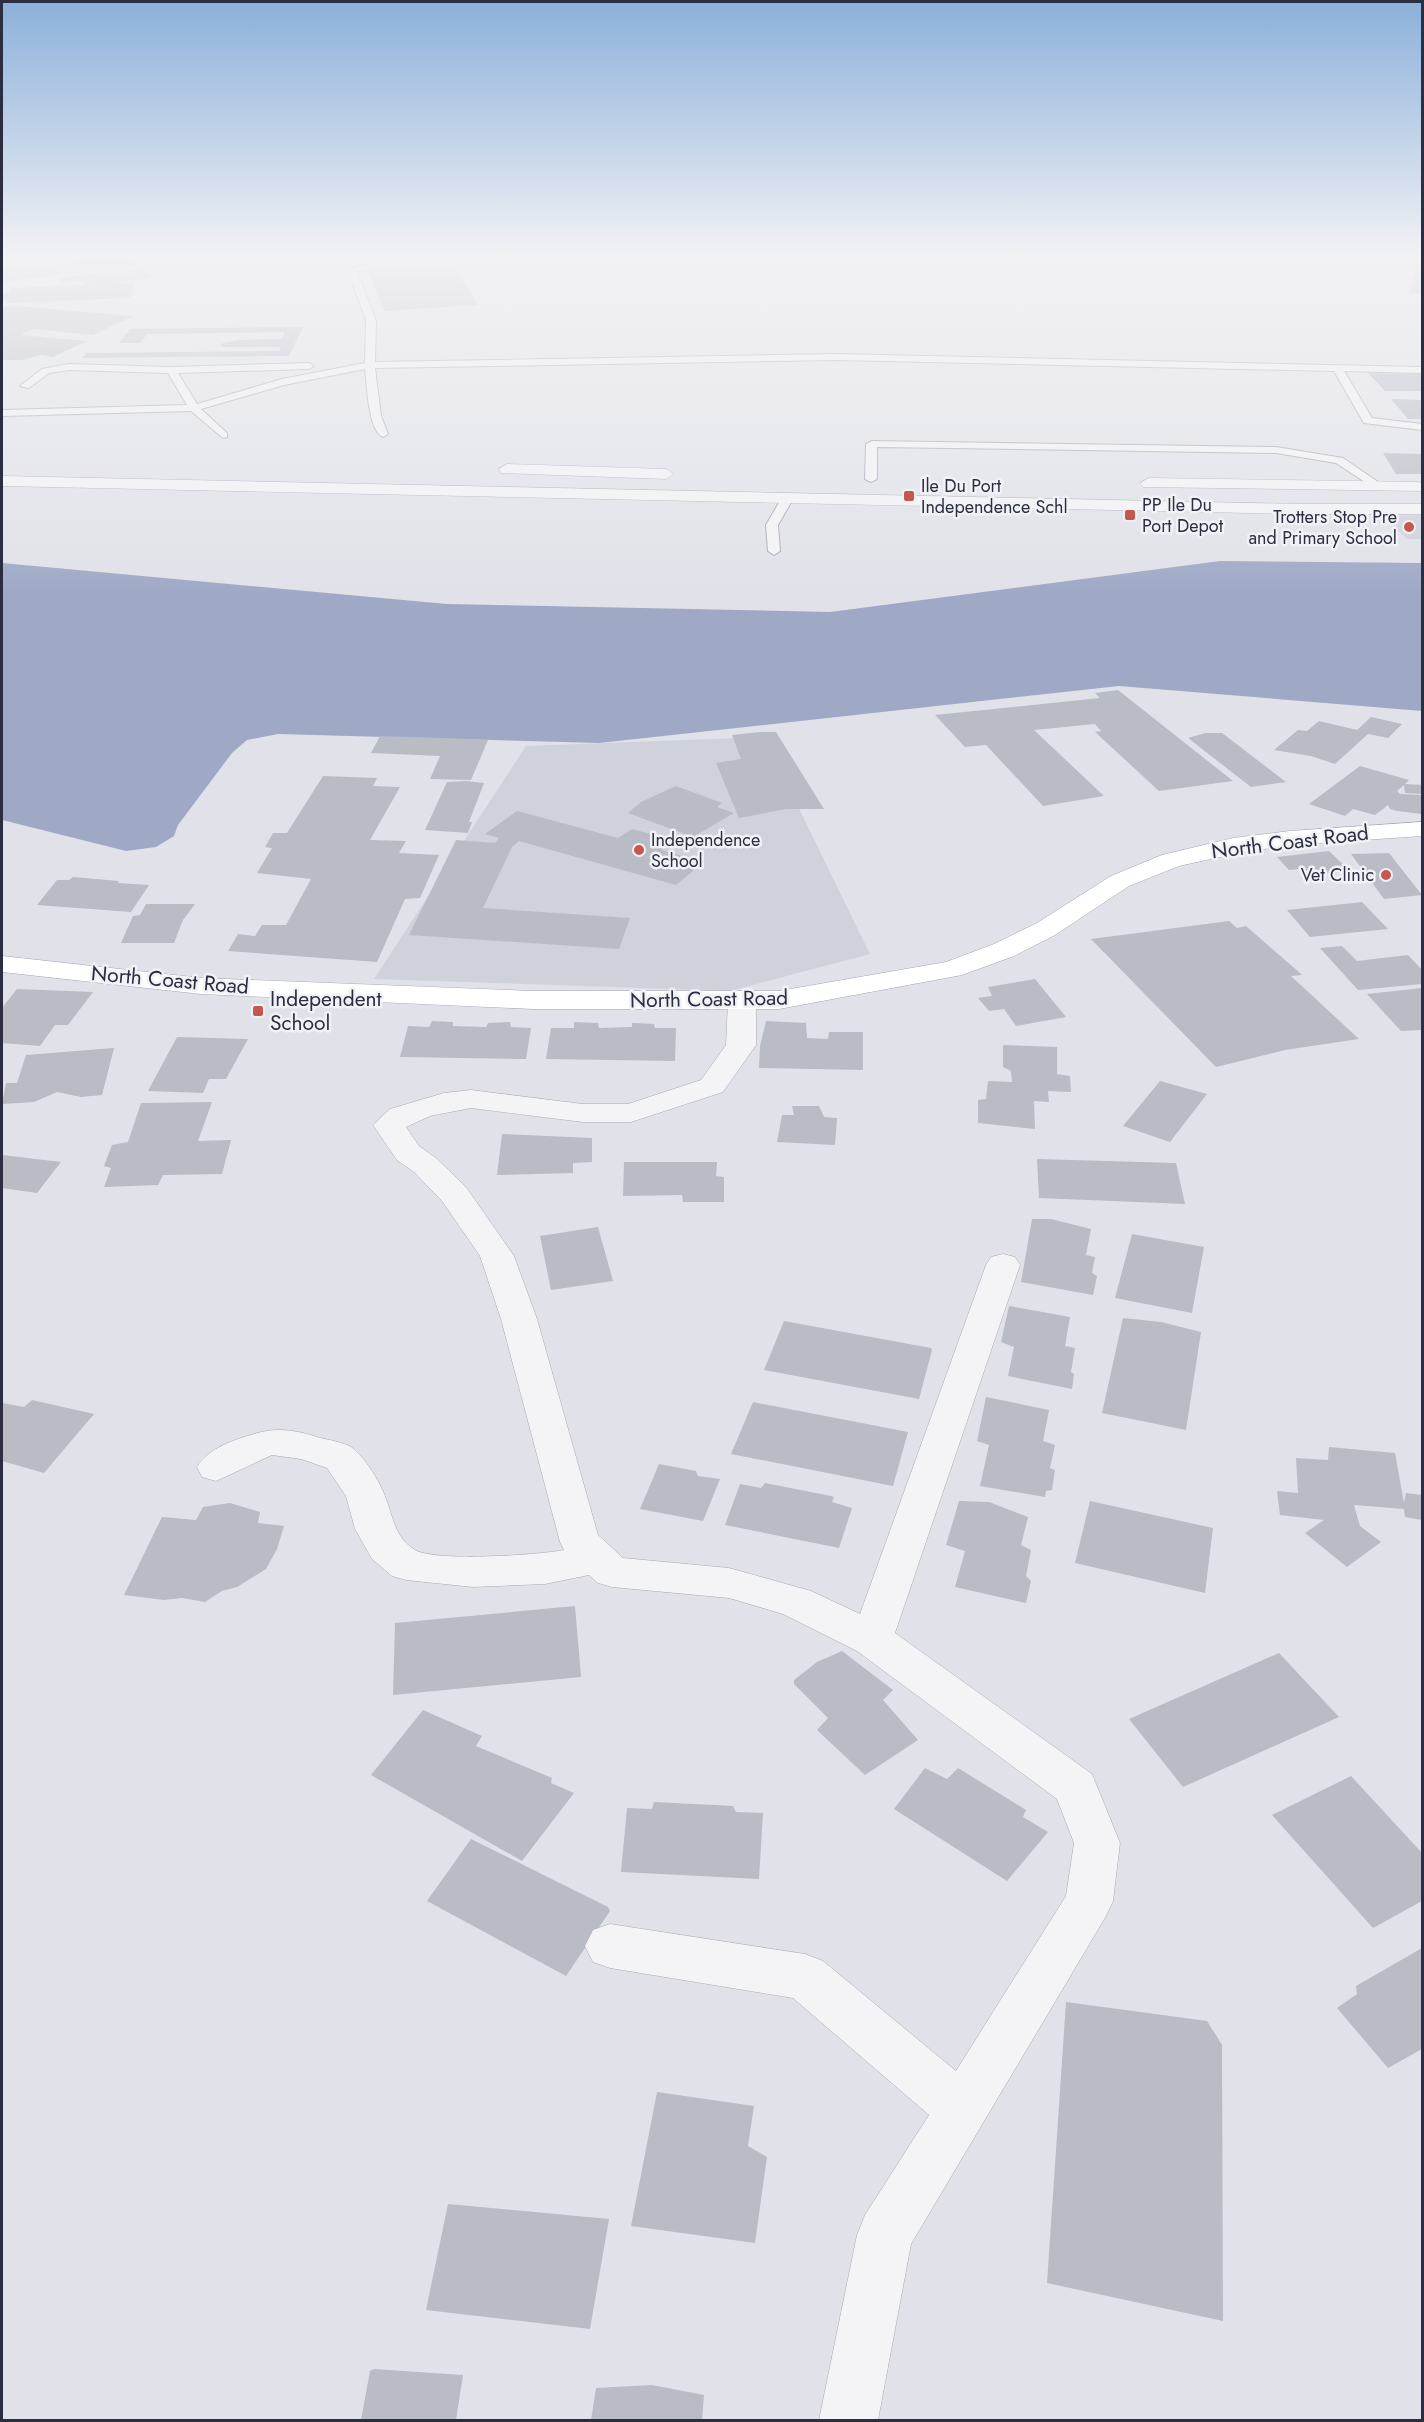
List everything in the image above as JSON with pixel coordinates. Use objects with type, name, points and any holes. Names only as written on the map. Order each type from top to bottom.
[{"type":"main road","name":"North Coast Road","points":[[2,964],[201,986],[533,1000],[742,1002],[779,1000],[952,969],[1004,950],[1035,934],[1120,882],[1171,860],[1233,846],[1290,838],[1422,829]]},
{"type":"street","points":[[493,469],[677,474]]},
{"type":"street","points":[[848,479],[877,479]]},
{"type":"street","points":[[2,481],[1299,509],[1422,509]]},
{"type":"street","points":[[1130,483],[1422,488]]},
{"type":"street","points":[[742,1002],[741,1045],[712,1086],[631,1113],[583,1113],[471,1099],[444,1102],[419,1109],[401,1116],[389,1125],[408,1153],[425,1165],[454,1194],[497,1256],[519,1319],[580,1542],[612,1572],[729,1583],[796,1602],[872,1639],[1076,1787],[1097,1843],[1089,1901],[885,2235],[849,2421]]},
{"type":"street","points":[[872,1639],[1003,1265]]},
{"type":"street","points":[[216,1467],[244,1451],[271,1442],[303,1446],[341,1458],[365,1494],[375,1529],[386,1548],[406,1565],[472,1572],[545,1569],[597,1558]]},
{"type":"street","points":[[610,1946],[805,1977],[961,2109]]},
{"type":"lane","points":[[25,386],[46,371],[69,367]]},
{"type":"lane","points":[[70,367],[171,370],[289,367]]},
{"type":"lane","points":[[2,413],[194,408],[282,382],[360,367]]},
{"type":"lane","points":[[370,367],[376,416],[383,434]]},
{"type":"lane","points":[[1293,367],[1422,370]]},
{"type":"lane","points":[[1337,368],[1368,421],[1366,426],[1411,439]]},
{"type":"lane","points":[[171,370],[194,408],[223,435]]},
{"type":"lane","points":[[1368,421],[1422,427]]},
{"type":"lane","points":[[877,479],[872,444],[1217,447],[1276,450],[1339,460],[1378,486]]},
{"type":"lane","points":[[774,551],[772,525],[788,497]]},
{"type":"shaded area","name":"Trotters Stop Pre and Primary School","points":[[1422,515],[1422,539],[1407,539],[1383,516]]},
{"type":"shaded area","name":"Independence School","points":[[764,737],[870,954],[730,991],[374,979],[526,746]]},
{"type":"water","points":[[1220,561],[1422,563],[1422,711],[1119,686],[599,743],[278,734],[247,740],[232,753],[178,825],[174,836],[156,847],[126,851],[2,820],[2,563],[447,604],[830,612]]},
{"type":"building","points":[[1368,373],[1422,374],[1422,391],[1385,391]]},
{"type":"building","points":[[1391,399],[1422,400],[1422,419],[1408,419]]},
{"type":"building","points":[[1383,453],[1422,454],[1422,474],[1396,474]]},
{"type":"building","points":[[1118,690],[1233,781],[1159,791],[1095,732],[1101,731],[1095,724],[1034,730],[1104,796],[1043,806],[986,745],[965,747],[935,715],[1100,698],[1095,693]]},
{"type":"building","points":[[1371,717],[1402,724],[1388,738],[1368,734],[1335,764],[1311,756],[1274,750],[1298,730],[1307,731],[1319,721],[1357,730]]},
{"type":"building","points":[[776,732],[824,809],[786,809],[739,818],[716,763],[741,759],[732,735]]},
{"type":"building","points":[[1205,733],[1222,733],[1286,782],[1251,787],[1188,738]]},
{"type":"building","points":[[380,736],[488,740],[471,780],[430,779],[440,756],[371,753]]},
{"type":"building","points":[[1360,766],[1409,780],[1405,784],[1422,785],[1422,794],[1405,793],[1404,785],[1397,791],[1400,794],[1422,795],[1422,814],[1397,811],[1390,809],[1388,805],[1375,815],[1353,809],[1345,816],[1309,804]]},
{"type":"building","points":[[323,776],[377,778],[373,786],[400,787],[370,840],[406,841],[399,853],[439,855],[420,898],[405,899],[377,962],[228,951],[238,934],[255,936],[262,925],[286,925],[311,879],[257,873],[272,848],[265,847],[273,833],[287,833]]},
{"type":"building","points":[[447,782],[484,783],[469,822],[472,822],[468,833],[425,830]]},
{"type":"building","points":[[676,786],[722,803],[717,807],[734,813],[693,837],[628,813],[641,802]]},
{"type":"building","points":[[517,811],[618,838],[632,829],[673,840],[661,850],[704,862],[676,885],[519,841],[512,847],[483,908],[630,918],[619,949],[409,935],[456,840],[495,843],[499,838],[485,834]]},
{"type":"building","points":[[1329,851],[1350,871],[1308,876],[1301,869],[1289,870],[1277,857]]},
{"type":"building","name":"Vet Clinic","points":[[1389,853],[1422,895],[1384,899],[1351,854]]},
{"type":"building","points":[[73,877],[149,885],[131,912],[37,905],[57,880],[69,880]]},
{"type":"building","points":[[1362,902],[1388,929],[1310,937],[1287,910]]},
{"type":"building","points":[[146,904],[195,904],[183,920],[174,943],[121,943],[133,916],[140,915]]},
{"type":"building","points":[[1229,921],[1237,928],[1246,926],[1300,973],[1302,975],[1291,976],[1359,1039],[1285,1050],[1216,1067],[1091,939]]},
{"type":"building","points":[[1342,946],[1357,961],[1408,955],[1422,970],[1422,984],[1358,990],[1320,948]]},
{"type":"building","points":[[1035,979],[1066,1017],[1016,1026],[1004,1009],[989,1011],[978,998],[992,996],[988,987]]},
{"type":"building","points":[[1422,988],[1422,1030],[1401,1031],[1367,994]]},
{"type":"building","points":[[17,989],[93,992],[68,1025],[55,1025],[40,1046],[2,1043],[2,1008]]},
{"type":"building","points":[[432,1021],[453,1022],[453,1026],[486,1027],[488,1023],[510,1022],[511,1027],[531,1028],[526,1059],[400,1057],[408,1026],[429,1027]]},
{"type":"building","points":[[766,1021],[806,1023],[807,1038],[828,1039],[829,1032],[863,1032],[863,1070],[759,1068],[760,1046]]},
{"type":"building","points":[[574,1022],[598,1023],[599,1028],[632,1027],[632,1023],[636,1023],[654,1024],[655,1028],[676,1028],[675,1061],[546,1059],[551,1028],[574,1028]]},
{"type":"building","points":[[177,1037],[248,1039],[226,1079],[209,1079],[203,1093],[148,1091]]},
{"type":"building","points":[[1003,1045],[1057,1047],[1057,1074],[1070,1076],[1071,1092],[1048,1091],[1049,1102],[1034,1101],[1035,1129],[978,1123],[978,1100],[986,1099],[988,1081],[1012,1082],[1011,1071],[1003,1067]]},
{"type":"building","points":[[114,1048],[102,1095],[81,1097],[57,1092],[34,1102],[2,1104],[6,1083],[17,1083],[26,1055]]},
{"type":"building","points":[[1160,1081],[1207,1094],[1170,1142],[1123,1126]]},
{"type":"building","points":[[212,1102],[198,1141],[231,1140],[222,1174],[163,1175],[158,1185],[104,1187],[111,1168],[104,1166],[112,1145],[128,1142],[141,1103]]},
{"type":"building","points":[[792,1106],[819,1106],[824,1117],[837,1118],[835,1145],[777,1142],[782,1115],[794,1115]]},
{"type":"building","points":[[502,1134],[592,1138],[592,1162],[573,1163],[573,1173],[497,1175]]},
{"type":"building","points":[[2,1155],[61,1162],[37,1193],[2,1188]]},
{"type":"building","points":[[1037,1159],[1176,1163],[1185,1204],[1039,1198]]},
{"type":"building","points":[[624,1162],[717,1162],[716,1176],[724,1177],[724,1202],[683,1202],[682,1195],[623,1196]]},
{"type":"building","points":[[1032,1219],[1051,1219],[1091,1229],[1086,1255],[1095,1257],[1092,1273],[1097,1276],[1093,1295],[1021,1282]]},
{"type":"building","points":[[598,1227],[613,1281],[551,1290],[540,1236]]},
{"type":"building","points":[[1132,1234],[1204,1247],[1192,1313],[1115,1298]]},
{"type":"building","points":[[1009,1306],[1070,1317],[1065,1346],[1075,1348],[1071,1372],[1074,1374],[1072,1389],[1008,1376],[1014,1347],[1001,1342]]},
{"type":"building","points":[[1123,1318],[1161,1322],[1201,1332],[1186,1430],[1102,1413]]},
{"type":"building","points":[[784,1321],[931,1348],[919,1399],[764,1370]]},
{"type":"building","points":[[986,1397],[1049,1410],[1043,1441],[1055,1445],[1050,1468],[1055,1470],[1052,1490],[1046,1491],[1045,1497],[980,1486],[989,1445],[977,1441]]},
{"type":"building","points":[[32,1400],[94,1414],[44,1473],[2,1461],[2,1403],[24,1407]]},
{"type":"building","points":[[753,1402],[908,1432],[893,1486],[731,1454]]},
{"type":"building","points":[[1329,1447],[1395,1453],[1404,1503],[1406,1493],[1422,1495],[1422,1520],[1405,1517],[1404,1509],[1354,1505],[1360,1526],[1381,1542],[1347,1567],[1305,1533],[1324,1520],[1280,1515],[1277,1491],[1298,1493],[1296,1458],[1328,1460]]},
{"type":"building","points":[[659,1464],[696,1471],[698,1476],[720,1479],[703,1521],[640,1509]]},
{"type":"building","points":[[765,1483],[831,1496],[834,1497],[832,1502],[852,1508],[839,1548],[725,1525],[740,1484],[761,1488]]},
{"type":"building","points":[[959,1501],[989,1502],[1028,1517],[1021,1545],[1031,1550],[1026,1576],[1031,1581],[1026,1603],[955,1587],[965,1551],[946,1545]]},
{"type":"building","points":[[1090,1501],[1213,1528],[1205,1593],[1075,1563]]},
{"type":"building","points":[[230,1503],[260,1512],[258,1523],[284,1526],[277,1549],[266,1569],[237,1587],[222,1591],[205,1602],[182,1598],[164,1600],[124,1595],[162,1517],[196,1520],[203,1507]]},
{"type":"building","points":[[575,1606],[581,1677],[393,1695],[395,1623]]},
{"type":"building","points":[[842,1651],[893,1690],[883,1700],[918,1740],[865,1775],[817,1730],[828,1718],[794,1684],[794,1680],[817,1662]]},
{"type":"building","points":[[1279,1653],[1339,1717],[1183,1787],[1129,1719]]},
{"type":"building","points":[[423,1710],[482,1736],[476,1746],[552,1778],[551,1783],[574,1793],[522,1861],[371,1775]]},
{"type":"building","points":[[925,1768],[947,1779],[958,1768],[1026,1810],[1023,1817],[1048,1832],[1007,1881],[894,1809]]},
{"type":"building","points":[[1351,1776],[1422,1853],[1422,1901],[1373,1928],[1272,1815]]},
{"type":"building","points":[[654,1802],[733,1806],[736,1812],[763,1813],[759,1879],[621,1872],[627,1808],[652,1809]]},
{"type":"building","points":[[471,1839],[608,1907],[610,1911],[566,1976],[427,1901]]},
{"type":"building","points":[[1422,1948],[1422,2049],[1388,2068],[1337,2008],[1357,1994],[1356,1986]]},
{"type":"building","points":[[1066,2002],[1207,2021],[1222,2045],[1223,2321],[1047,2283]]},
{"type":"building","points":[[657,2092],[754,2106],[748,2146],[767,2157],[755,2243],[631,2226]]},
{"type":"building","points":[[448,2204],[609,2219],[590,2329],[426,2310]]},
{"type":"building","points":[[374,2369],[463,2375],[456,2420],[361,2420],[370,2371]]},
{"type":"building","points":[[652,2385],[704,2395],[702,2420],[591,2420],[596,2388]]},
{"type":"place","name":"Ile Du Port Independence Schl","points":[[909,496]]},
{"type":"place","name":"PP Ile Du Port Depot","points":[[1130,515]]},
{"type":"place","name":"Trotters Stop Pre and Primary School","points":[[1409,527]]},
{"type":"place","name":"Independence School","points":[[639,850]]},
{"type":"place","name":"Vet Clinic","points":[[1386,875]]},
{"type":"place","name":"Independent School","points":[[258,1011]]}]
